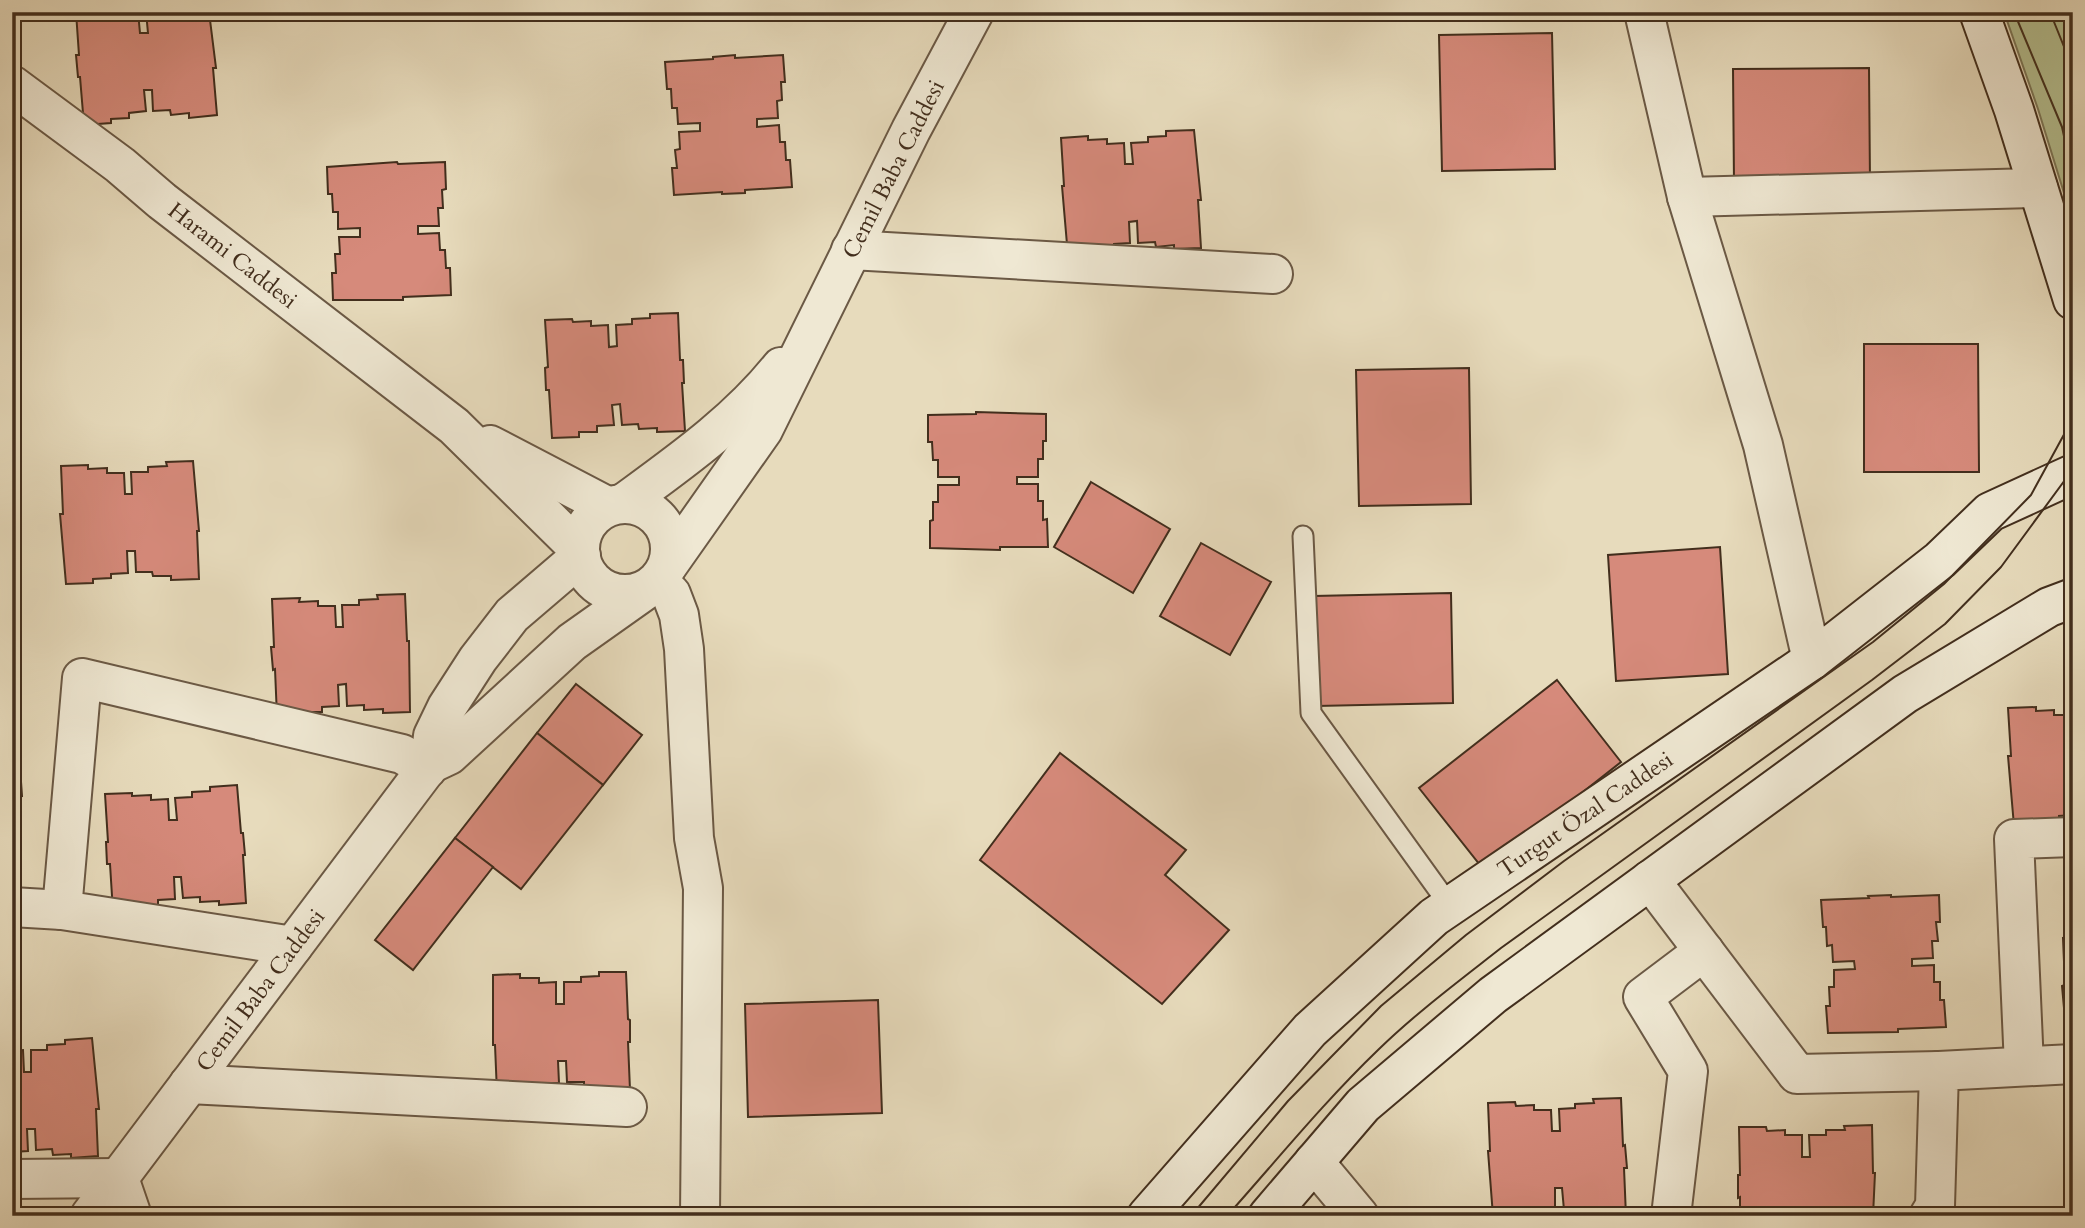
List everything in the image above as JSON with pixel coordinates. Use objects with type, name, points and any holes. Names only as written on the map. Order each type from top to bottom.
[{"type":"street","name":"Cemil Baba Caddesi","points":[[90,1216],[428,766],[449,755],[572,642],[657,579],[763,430],[911,130],[974,12]]},
{"type":"street","points":[[1644,12],[1687,197],[1763,445],[1812,660]]},
{"type":"street","points":[[1979,12],[2014,110],[2073,300]]},
{"type":"street","name":"Harami Caddesi","points":[[12,85],[454,426]]},
{"type":"street","points":[[1687,197],[2038,188]]},
{"type":"street","points":[[851,250],[1273,274]]},
{"type":"street","name":"Cemil Baba Caddesi","points":[[615,504],[694,452],[733,418],[775,374],[813,328]]},
{"type":"street","points":[[454,426],[615,504],[642,506],[657,516],[667,530],[671,548],[657,579],[626,595],[609,591],[593,582],[583,567],[580,553],[582,532],[592,517],[615,504]]},
{"type":"street","points":[[454,426],[580,553]]},
{"type":"street","name":"Turgut Özal Caddesi","points":[[1147,1216],[1310,1030],[1434,917],[1812,660],[1940,561],[1990,512],[2073,474]]},
{"type":"street","name":"Cemil Baba Caddesi","points":[[428,766],[433,736],[447,707],[478,659],[512,615],[580,553]]},
{"type":"street","points":[[657,579],[670,594],[679,615],[684,649],[694,838],[703,888],[700,1216]]},
{"type":"street","points":[[1268,1216],[1363,1105],[1493,995],[1905,694],[2049,607],[2073,598]]},
{"type":"street","points":[[61,910],[82,678],[402,754],[428,766]]},
{"type":"street","points":[[2024,1066],[2014,839],[2073,837]]},
{"type":"street","points":[[1650,880],[1797,1074],[1939,1071],[2073,1064]]},
{"type":"street","points":[[12,907],[61,910],[293,946]]},
{"type":"street","points":[[1671,1216],[1688,1071],[1643,997],[1704,951]]},
{"type":"street","points":[[1929,1216],[1936,1206],[1939,1071]]},
{"type":"street","points":[[190,1084],[627,1107]]},
{"type":"street","points":[[1314,1162],[1359,1216]]},
{"type":"street","points":[[12,1179],[119,1178],[132,1216]]},
{"type":"lane","points":[[1303,536],[1311,713],[1450,906]]},
{"type":"green space","points":[[2004,12],[2073,12],[2073,222],[2038,109]]},
{"type":"building","points":[[76,12],[138,12],[140,33],[148,33],[146,12],[209,12],[216,68],[213,68],[217,115],[189,118],[189,113],[171,115],[170,110],[153,111],[152,90],[144,90],[146,111],[129,113],[129,118],[111,119],[111,123],[84,125],[76,55],[79,55]]},
{"type":"building","points":[[1552,33],[1555,169],[1442,171],[1439,35]]},
{"type":"building","points":[[735,55],[735,58],[783,55],[785,82],[781,82],[782,100],[777,101],[778,118],[757,119],[757,127],[779,125],[780,142],[785,142],[786,160],[790,160],[792,187],[745,190],[745,193],[674,195],[672,168],[677,168],[675,150],[680,149],[679,132],[700,131],[700,123],[678,124],[677,108],[672,108],[671,89],[667,89],[665,62]]},
{"type":"building","points":[[1869,68],[1870,182],[1734,183],[1733,69]]},
{"type":"building","points":[[1194,130],[1201,200],[1198,200],[1201,248],[1174,249],[1174,245],[1156,247],[1155,242],[1138,243],[1137,221],[1129,222],[1130,243],[1114,244],[1114,249],[1068,256],[1061,138],[1088,136],[1088,140],[1107,139],[1107,144],[1124,143],[1125,164],[1133,164],[1131,143],[1148,142],[1148,137],[1166,136],[1166,131]]},
{"type":"building","points":[[445,162],[446,189],[442,190],[443,208],[438,208],[439,226],[418,226],[418,234],[439,233],[440,250],[445,250],[446,268],[450,268],[451,295],[403,297],[403,300],[333,300],[332,273],[336,273],[335,254],[340,254],[339,237],[360,237],[360,228],[338,229],[338,212],[333,212],[332,194],[328,194],[327,167]]},
{"type":"building","points":[[678,313],[680,360],[683,360],[685,431],[657,432],[657,428],[639,429],[638,424],[622,425],[620,404],[612,405],[614,425],[597,426],[597,432],[579,432],[579,437],[552,438],[549,390],[546,390],[545,368],[548,367],[545,320],[572,319],[573,322],[591,321],[591,326],[608,325],[609,347],[617,346],[616,325],[632,324],[632,319],[650,318],[650,314]]},
{"type":"building","points":[[1864,344],[1978,344],[1979,472],[1864,472]]},
{"type":"building","points":[[1469,368],[1471,504],[1359,506],[1356,370]]},
{"type":"building","points":[[976,412],[1046,414],[1046,441],[1043,441],[1043,459],[1038,459],[1038,477],[1017,477],[1017,484],[1038,484],[1038,501],[1043,501],[1043,520],[1047,519],[1048,547],[1000,547],[1000,550],[930,548],[930,521],[933,520],[933,502],[938,502],[938,485],[959,485],[959,477],[938,477],[938,460],[933,460],[932,442],[928,442],[928,415]]},
{"type":"building","points":[[193,461],[199,531],[199,579],[171,580],[171,576],[136,572],[135,551],[127,551],[128,573],[93,579],[93,583],[66,584],[60,514],[63,514],[61,466],[88,465],[88,469],[107,468],[107,473],[124,473],[125,494],[132,494],[131,472],[148,472],[148,467],[167,466],[166,462]]},
{"type":"building","points":[[1091,482],[1170,529],[1133,593],[1054,547]]},
{"type":"building","points":[[1201,543],[1271,582],[1230,655],[1160,616]]},
{"type":"building","points":[[1720,547],[1728,674],[1616,681],[1608,555]]},
{"type":"building","points":[[1451,593],[1453,703],[1317,706],[1314,596]]},
{"type":"building","points":[[405,594],[410,712],[383,713],[383,709],[364,710],[364,705],[347,706],[346,684],[338,685],[339,706],[322,707],[322,712],[277,717],[275,669],[273,670],[271,647],[274,647],[272,599],[300,598],[299,602],[318,601],[318,606],[335,606],[336,627],[343,627],[342,605],[359,605],[359,600],[378,599],[377,595]]},
{"type":"building","points":[[12,653],[22,796],[12,797]]},
{"type":"building","points":[[1557,680],[1621,762],[1484,870],[1419,788]]},
{"type":"building","points":[[576,684],[642,735],[603,785],[537,733]]},
{"type":"building","points":[[2036,707],[2036,711],[2054,710],[2054,715],[2071,715],[2073,815],[2059,816],[2059,821],[2014,826],[2008,756],[2011,756],[2008,708]]},
{"type":"building","points":[[537,733],[603,785],[521,889],[455,838]]},
{"type":"building","points":[[1060,753],[1186,850],[1165,875],[1229,930],[1162,1004],[980,860]]},
{"type":"building","points":[[237,785],[245,855],[246,903],[219,905],[219,901],[200,902],[200,897],[183,898],[181,877],[174,877],[175,899],[158,900],[158,905],[113,912],[110,864],[107,864],[105,794],[132,793],[132,796],[151,795],[151,800],[168,799],[169,820],[177,820],[175,798],[192,797],[192,792],[210,791],[210,787]]},
{"type":"building","points":[[455,838],[493,867],[413,970],[375,940]]},
{"type":"building","points":[[1939,895],[1940,922],[1936,922],[1938,941],[1932,941],[1933,958],[1912,959],[1912,966],[1934,965],[1934,982],[1940,982],[1940,1000],[1944,1000],[1946,1027],[1898,1029],[1898,1032],[1828,1033],[1826,1006],[1830,1006],[1829,987],[1834,987],[1834,970],[1855,969],[1854,961],[1833,962],[1832,945],[1827,946],[1826,927],[1823,927],[1821,900]]},
{"type":"building","points":[[2073,937],[2073,1055],[2068,1056],[2066,1008],[2062,986],[2065,985],[2063,938]]},
{"type":"building","points":[[599,972],[626,972],[630,1020],[630,1090],[584,1087],[584,1082],[567,1082],[566,1061],[558,1061],[559,1083],[542,1083],[542,1088],[497,1093],[493,1045],[493,975],[520,974],[520,978],[539,978],[539,983],[556,982],[556,1004],[564,1004],[564,982],[581,982],[581,977],[599,976]]},
{"type":"building","points":[[878,1000],[882,1113],[748,1117],[745,1004]]},
{"type":"building","points":[[92,1038],[99,1109],[96,1109],[98,1156],[71,1158],[71,1154],[53,1155],[52,1149],[36,1150],[35,1129],[27,1129],[28,1151],[12,1152],[12,1051],[23,1050],[24,1072],[31,1072],[31,1050],[47,1050],[47,1045],[65,1044],[65,1040]]},
{"type":"building","points":[[1621,1098],[1623,1146],[1625,1145],[1627,1168],[1624,1168],[1626,1216],[1599,1216],[1599,1213],[1581,1214],[1580,1209],[1564,1210],[1562,1188],[1555,1188],[1555,1210],[1539,1211],[1539,1216],[1493,1216],[1488,1151],[1488,1103],[1515,1102],[1516,1106],[1534,1105],[1534,1110],[1551,1110],[1552,1131],[1560,1131],[1559,1109],[1575,1108],[1575,1104],[1594,1103],[1593,1099]]},
{"type":"building","points":[[1872,1125],[1875,1173],[1873,1216],[1740,1216],[1739,1127],[1766,1127],[1767,1131],[1785,1130],[1785,1135],[1802,1135],[1802,1157],[1810,1157],[1809,1135],[1826,1135],[1826,1130],[1845,1130],[1844,1126]]},
{"type":"tram line","points":[[2014,12],[2062,127],[2073,177]]},
{"type":"tram line","points":[[2050,12],[2073,69]]},
{"type":"tram line","points":[[1191,1216],[1288,1101],[1381,1006],[1466,935],[1564,861],[1873,642],[1944,584],[2031,495],[2073,418]]},
{"type":"tram line","points":[[1227,1216],[1339,1090],[1392,1036],[1423,1010],[1501,948],[1872,680],[1945,624],[2001,567],[2073,469]]}]
